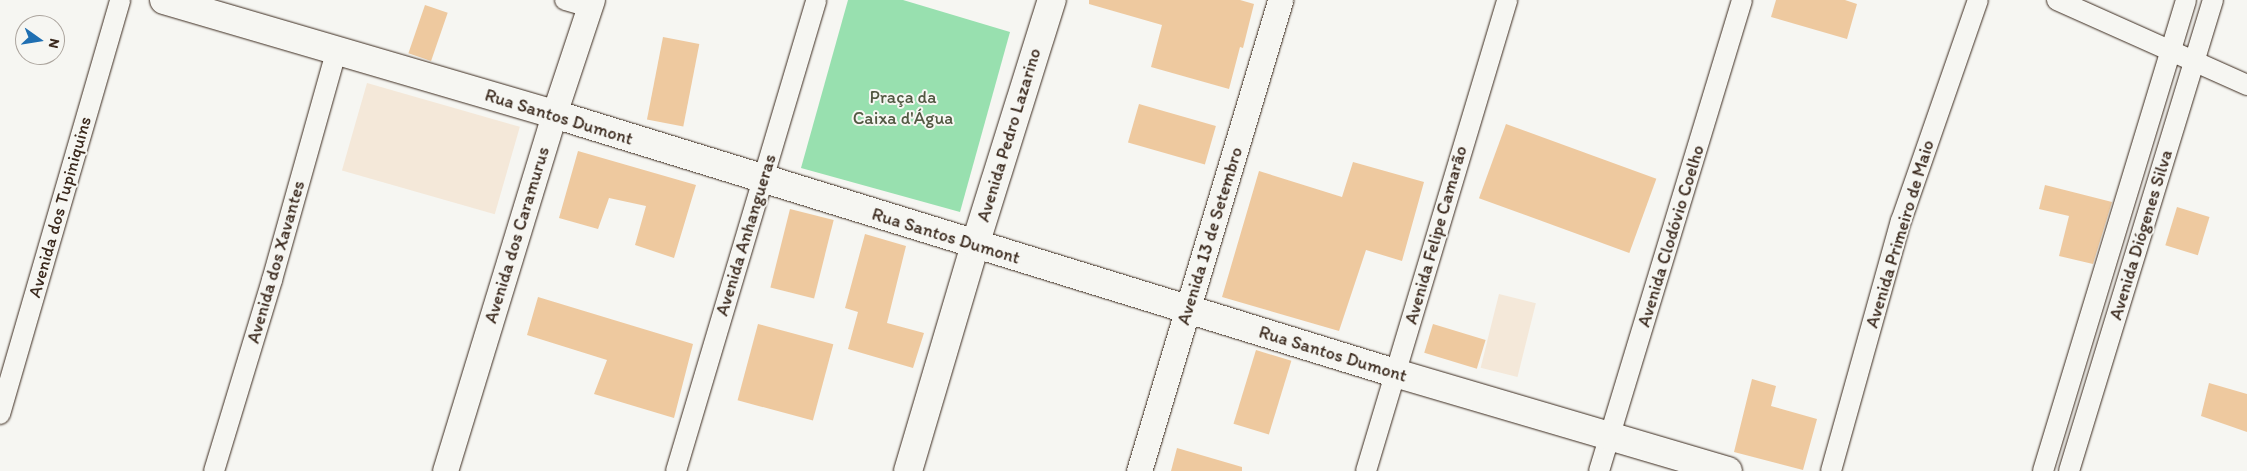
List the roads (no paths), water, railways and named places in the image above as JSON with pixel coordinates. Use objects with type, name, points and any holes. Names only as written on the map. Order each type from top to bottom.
[{"type":"main road","name":"Rua Santos Dumont","points":[[164,0],[336,52],[554,114],[1395,373],[1728,471]]},
{"type":"main road","name":"Avenida Pedro Lazarino","points":[[908,471],[975,245],[1052,0]]},
{"type":"street","name":"Avenida dos Tupiniquins","points":[[0,414],[120,0]]},
{"type":"street","points":[[565,0],[591,4]]},
{"type":"street","name":"Avenida Anhangueras","points":[[676,471],[816,0]]},
{"type":"street","name":"Avenida 13 de Setembro","points":[[1139,471],[1280,0]]},
{"type":"street","name":"Avenida Felipe Camarão","points":[[1366,471],[1507,0]]},
{"type":"street","name":"Avenida Clodóvio Coelho","points":[[1599,471],[1742,0]]},
{"type":"street","name":"Avenida Primeiro de Maio","points":[[1831,471],[1901,221],[1978,0]]},
{"type":"street","points":[[2056,0],[2247,85]]},
{"type":"street","name":"Avenida Diógenes Silva","points":[[2043,471],[2186,0]]},
{"type":"street","name":"Avenida Diógenes Silva","points":[[2069,471],[2213,0]]},
{"type":"street","name":"Avenida dos Caramurus","points":[[445,471],[554,114],[591,4]]},
{"type":"street","name":"Avenida dos Xavantes","points":[[214,471],[272,280],[336,52]]},
{"type":"street","points":[[2075,365],[2099,372]]},
{"type":"park label","name":"Praça da Caixa d'Água","points":[[903,108]]}]
